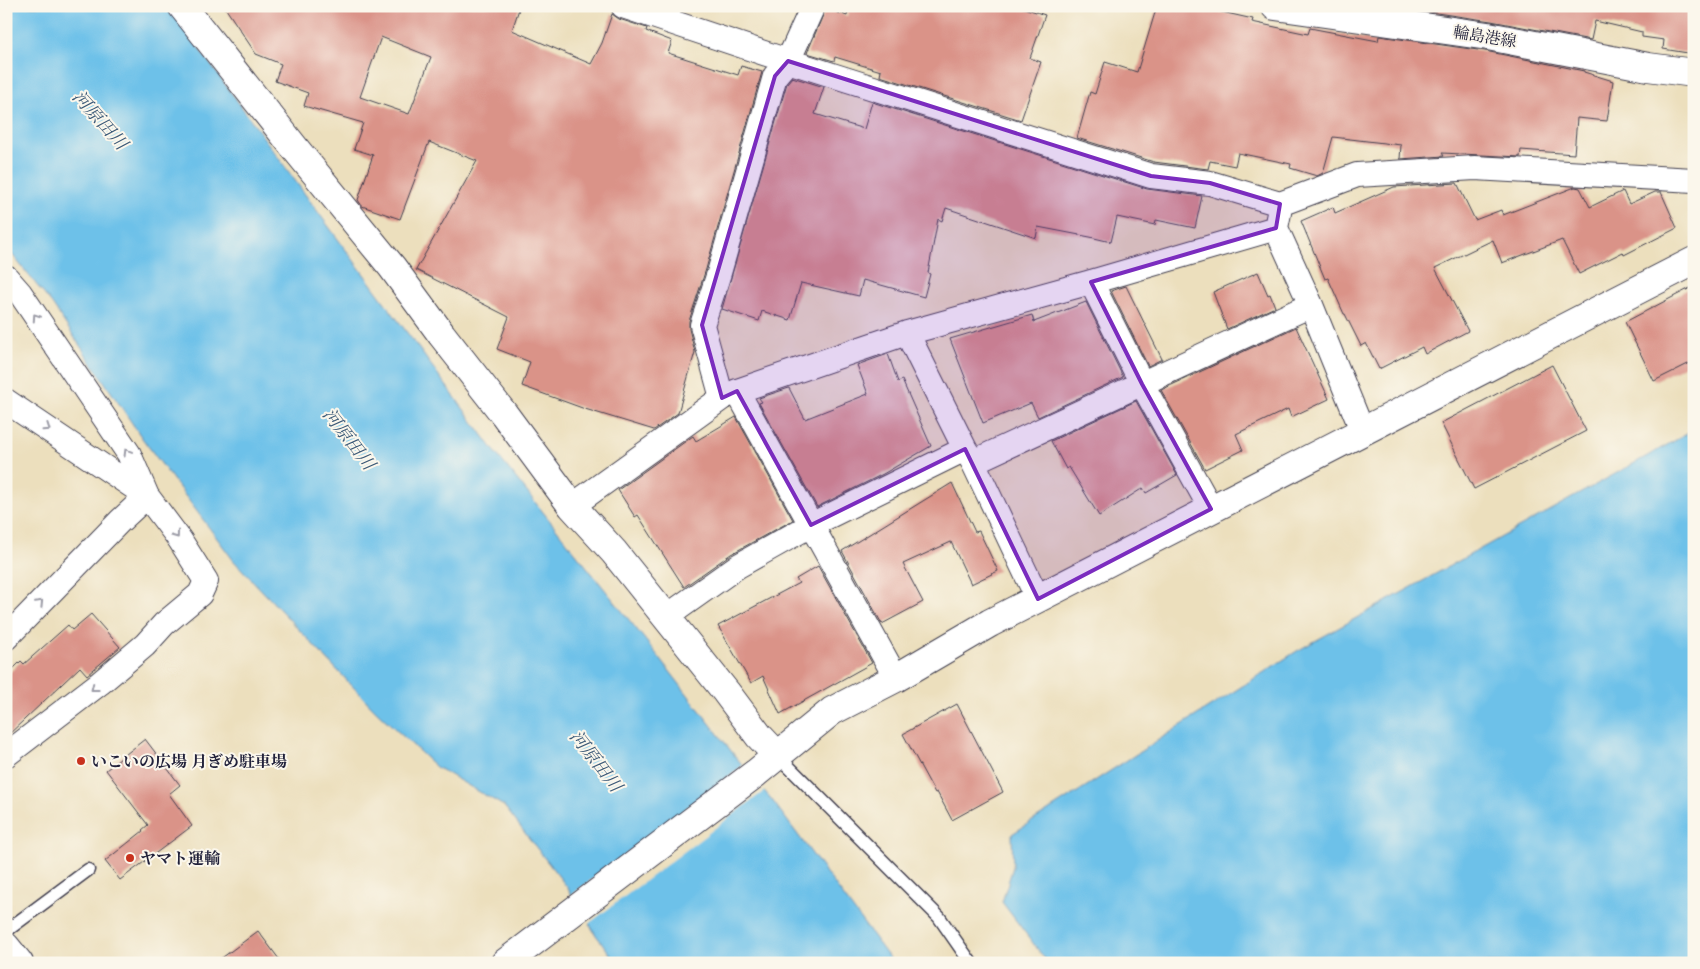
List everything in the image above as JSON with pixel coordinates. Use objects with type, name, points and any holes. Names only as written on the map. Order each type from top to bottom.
[{"type":"street","points":[[182,6],[392,267],[442,335],[510,421],[572,506],[614,552],[759,736],[778,756]]},
{"type":"street","points":[[623,6],[788,61],[1151,176],[1210,183],[1280,204],[1357,175],[1436,170],[1475,168],[1694,180]]},
{"type":"street","points":[[813,6],[788,61],[775,76],[719,273],[702,325],[730,394],[811,525],[896,678]]},
{"type":"street","name":"輪島港線","points":[[1275,6],[1488,36],[1648,67],[1694,73]]},
{"type":"street","points":[[1280,204],[1276,228],[1312,305],[1362,430]]},
{"type":"street","points":[[572,506],[730,394],[907,333],[1276,228]]},
{"type":"street","points":[[505,963],[756,773],[832,711],[896,678],[990,623],[1694,260]]},
{"type":"street","points":[[6,277],[20,293],[129,454],[147,496],[180,540],[206,581],[200,594],[164,624],[145,645],[100,683],[6,755]]},
{"type":"street","points":[[1091,282],[1142,384],[1211,509]]},
{"type":"street","points":[[666,617],[738,566],[811,525],[969,456],[1142,384],[1312,305]]},
{"type":"street","points":[[907,333],[1038,599]]},
{"type":"street","points":[[6,401],[147,496]]},
{"type":"street","points":[[6,638],[120,521],[147,496]]},
{"type":"street","points":[[6,947],[19,963]]},
{"type":"lane","points":[[778,756],[939,917],[971,963]]},
{"type":"lane","points":[[6,931],[88,870]]},
{"type":"highlighted area","points":[[788,61],[1151,176],[1210,183],[1280,204],[1276,228],[1091,282],[1142,384],[1211,509],[1038,599],[965,449],[811,525],[737,391],[722,398],[702,325],[775,76]]},
{"type":"water","name":"河原田川","points":[[6,6],[168,6],[499,457],[658,656],[735,756],[772,800],[893,963],[617,963],[596,935],[567,887],[504,806],[436,767],[375,710],[234,561],[142,438],[52,304],[6,247]]},
{"type":"water","points":[[1694,430],[1694,963],[1048,963],[1002,902],[1013,867],[1012,834],[1297,651]]},
{"type":"pier","points":[[743,762],[767,789],[587,925],[570,896],[741,767]]},
{"type":"building","points":[[224,6],[520,6],[512,30],[591,64],[602,43],[612,14],[619,19],[647,28],[646,31],[672,41],[668,53],[738,75],[741,66],[762,72],[706,269],[689,321],[689,329],[695,352],[678,413],[654,430],[585,409],[522,386],[530,362],[497,349],[509,317],[416,270],[477,161],[429,142],[400,219],[362,206],[358,200],[373,155],[354,149],[363,123],[304,106],[308,93],[275,81],[281,64],[256,54]],"holes":[[[381,37],[431,57],[409,114],[360,97]]]},
{"type":"building","points":[[849,6],[1018,6],[1045,15],[1030,58],[1041,62],[1021,120],[880,76],[881,71],[835,57],[834,61],[807,53],[826,8],[847,16]]},
{"type":"building","points":[[1157,6],[1195,6],[1253,19],[1252,22],[1308,34],[1310,28],[1378,41],[1379,36],[1485,51],[1584,71],[1613,81],[1607,121],[1577,118],[1574,154],[1521,150],[1520,157],[1442,153],[1444,156],[1400,159],[1401,145],[1333,137],[1323,173],[1317,176],[1290,168],[1291,164],[1238,153],[1235,166],[1210,161],[1208,169],[1154,162],[1077,138],[1090,92],[1095,94],[1105,62],[1137,72]]},
{"type":"building","points":[[1389,6],[1694,6],[1694,54],[1663,49],[1664,40],[1642,37],[1642,32],[1595,21],[1591,40],[1491,21]]},
{"type":"building","points":[[792,77],[824,87],[815,114],[864,129],[872,102],[1147,189],[1202,196],[1195,228],[1156,220],[1155,225],[1117,217],[1111,242],[1038,227],[1036,238],[946,208],[942,221],[938,219],[928,273],[930,274],[924,297],[863,280],[859,296],[801,283],[790,320],[762,311],[759,321],[722,309],[787,83]]},
{"type":"building","points":[[1457,183],[1475,220],[1501,210],[1503,215],[1575,187],[1580,188],[1590,207],[1623,191],[1629,204],[1655,192],[1661,192],[1677,228],[1624,255],[1623,252],[1579,274],[1562,240],[1502,263],[1493,240],[1435,268],[1468,331],[1425,354],[1422,347],[1379,369],[1366,343],[1361,346],[1328,278],[1325,279],[1301,221],[1333,207],[1335,213],[1394,187]]},
{"type":"building","points":[[1258,272],[1275,307],[1227,329],[1213,292]]},
{"type":"building","points":[[1126,286],[1162,359],[1148,366],[1111,291]]},
{"type":"building","points":[[1694,286],[1694,361],[1654,381],[1625,322]]},
{"type":"building","points":[[1086,302],[1123,377],[1038,417],[1031,403],[983,423],[950,339],[1032,315],[1034,322]]},
{"type":"building","points":[[1296,327],[1329,399],[1291,417],[1288,409],[1236,434],[1243,450],[1205,469],[1161,390]]},
{"type":"building","points":[[888,354],[898,382],[902,380],[931,446],[883,474],[817,507],[759,403],[762,402],[759,398],[789,388],[805,419],[868,394],[857,365]]},
{"type":"building","points":[[1552,365],[1586,431],[1474,489],[1441,423]]},
{"type":"building","points":[[1136,401],[1177,475],[1146,493],[1143,488],[1099,516],[1069,467],[1066,469],[1051,441]]},
{"type":"building","points":[[736,417],[793,520],[731,554],[684,587],[638,515],[635,517],[618,490],[693,436],[696,441]]},
{"type":"building","points":[[952,483],[975,532],[979,531],[998,571],[971,584],[951,542],[903,564],[923,602],[882,624],[842,551]]},
{"type":"building","points":[[818,566],[872,663],[780,714],[763,676],[751,683],[718,626],[799,583],[796,579]]},
{"type":"building","points":[[91,614],[120,647],[87,675],[80,667],[6,737],[6,676],[21,661],[24,664],[68,625],[72,630]]},
{"type":"building","points":[[957,704],[1003,792],[952,820],[903,734]]},
{"type":"building","points":[[145,739],[180,785],[169,794],[192,826],[120,880],[105,861],[148,825],[106,770]]},
{"type":"building","points":[[258,931],[282,963],[215,963]]},
{"type":"place","name":"いこいの広場 月ぎめ駐車場","points":[[81,761]]},
{"type":"place","name":"ヤマト運輸","points":[[130,858]]}]
